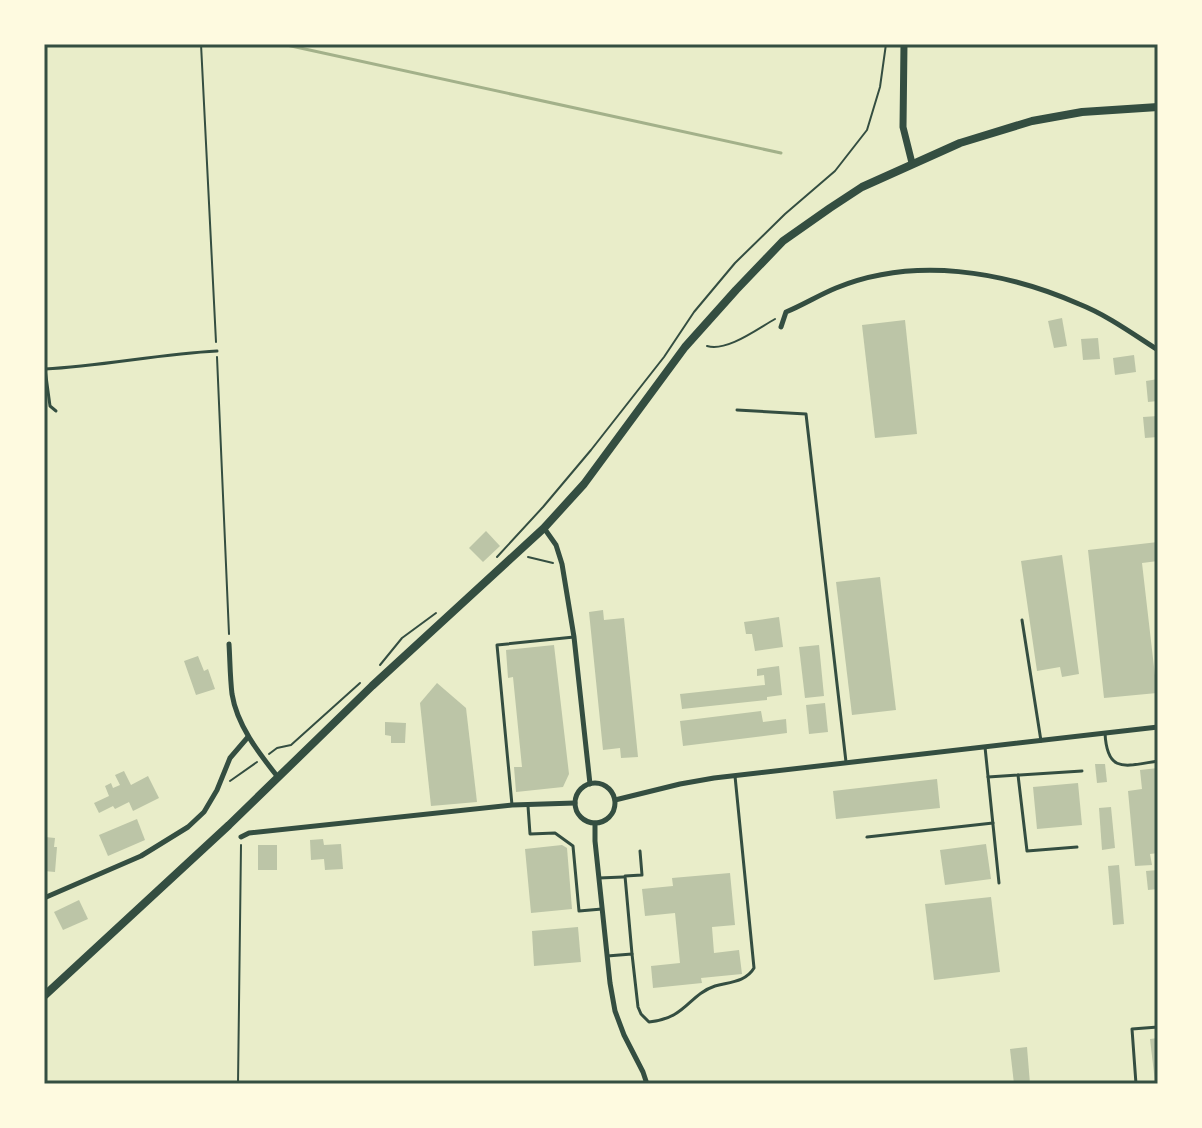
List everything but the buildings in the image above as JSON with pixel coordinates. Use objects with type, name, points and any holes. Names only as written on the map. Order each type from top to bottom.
[{"type":"main road","points":[[904,44],[903,127],[912,163]]},
{"type":"main road","points":[[44,996],[544,528],[584,484],[685,347],[783,241],[862,187],[960,143],[1032,121],[1082,112],[1158,107]]},
{"type":"street","points":[[781,327],[786,312],[836,288],[883,275],[923,271],[973,273],[1019,281],[1082,304],[1158,350]]},
{"type":"street","points":[[544,528],[556,545],[562,564],[574,637],[590,784]]},
{"type":"street","points":[[229,644],[233,696],[248,737],[277,776]]},
{"type":"street","points":[[615,800],[680,784],[735,776],[1158,727]]},
{"type":"street","points":[[44,898],[141,856],[188,827],[204,812],[230,758],[248,737]]},
{"type":"street","points":[[590,784],[603,785],[615,800],[608,819],[595,823],[579,815],[575,803],[580,791],[590,784]]},
{"type":"street","points":[[241,837],[249,833],[512,805],[575,803]]},
{"type":"street","points":[[595,823],[615,1011],[647,1084]]},
{"type":"lane","points":[[56,411],[50,406],[45,369],[217,351]]},
{"type":"lane","points":[[737,410],[806,414],[846,762]]},
{"type":"lane","points":[[1022,620],[1041,741]]},
{"type":"lane","points":[[512,805],[497,645],[574,637]]},
{"type":"lane","points":[[1105,733],[1106,749],[1113,762],[1127,765],[1158,761]]},
{"type":"lane","points":[[985,747],[999,883]]},
{"type":"lane","points":[[988,777],[1082,771]]},
{"type":"lane","points":[[1018,775],[1027,851],[1077,847]]},
{"type":"lane","points":[[625,876],[638,1007],[649,1022],[665,1020],[683,1010],[706,990],[751,975],[754,968],[735,776]]},
{"type":"lane","points":[[528,804],[530,834],[555,833],[573,846],[579,911],[602,909]]},
{"type":"lane","points":[[867,837],[993,823]]},
{"type":"lane","points":[[599,878],[642,875],[640,851]]},
{"type":"lane","points":[[607,956],[632,954]]},
{"type":"lane","points":[[1136,1084],[1132,1029],[1158,1027]]},
{"type":"path","points":[[496,558],[591,450],[664,357],[694,312],[735,263],[835,171],[867,130],[880,87],[886,44]]},
{"type":"path","points":[[707,346],[724,346],[786,312]]},
{"type":"path","points":[[524,556],[562,564]]},
{"type":"path","points":[[379,666],[402,638],[444,607]]},
{"type":"path","points":[[217,790],[277,748],[291,745],[369,675]]},
{"type":"path","points":[[238,1084],[241,837]]},
{"type":"waterway","points":[[282,44],[781,153]]}]
